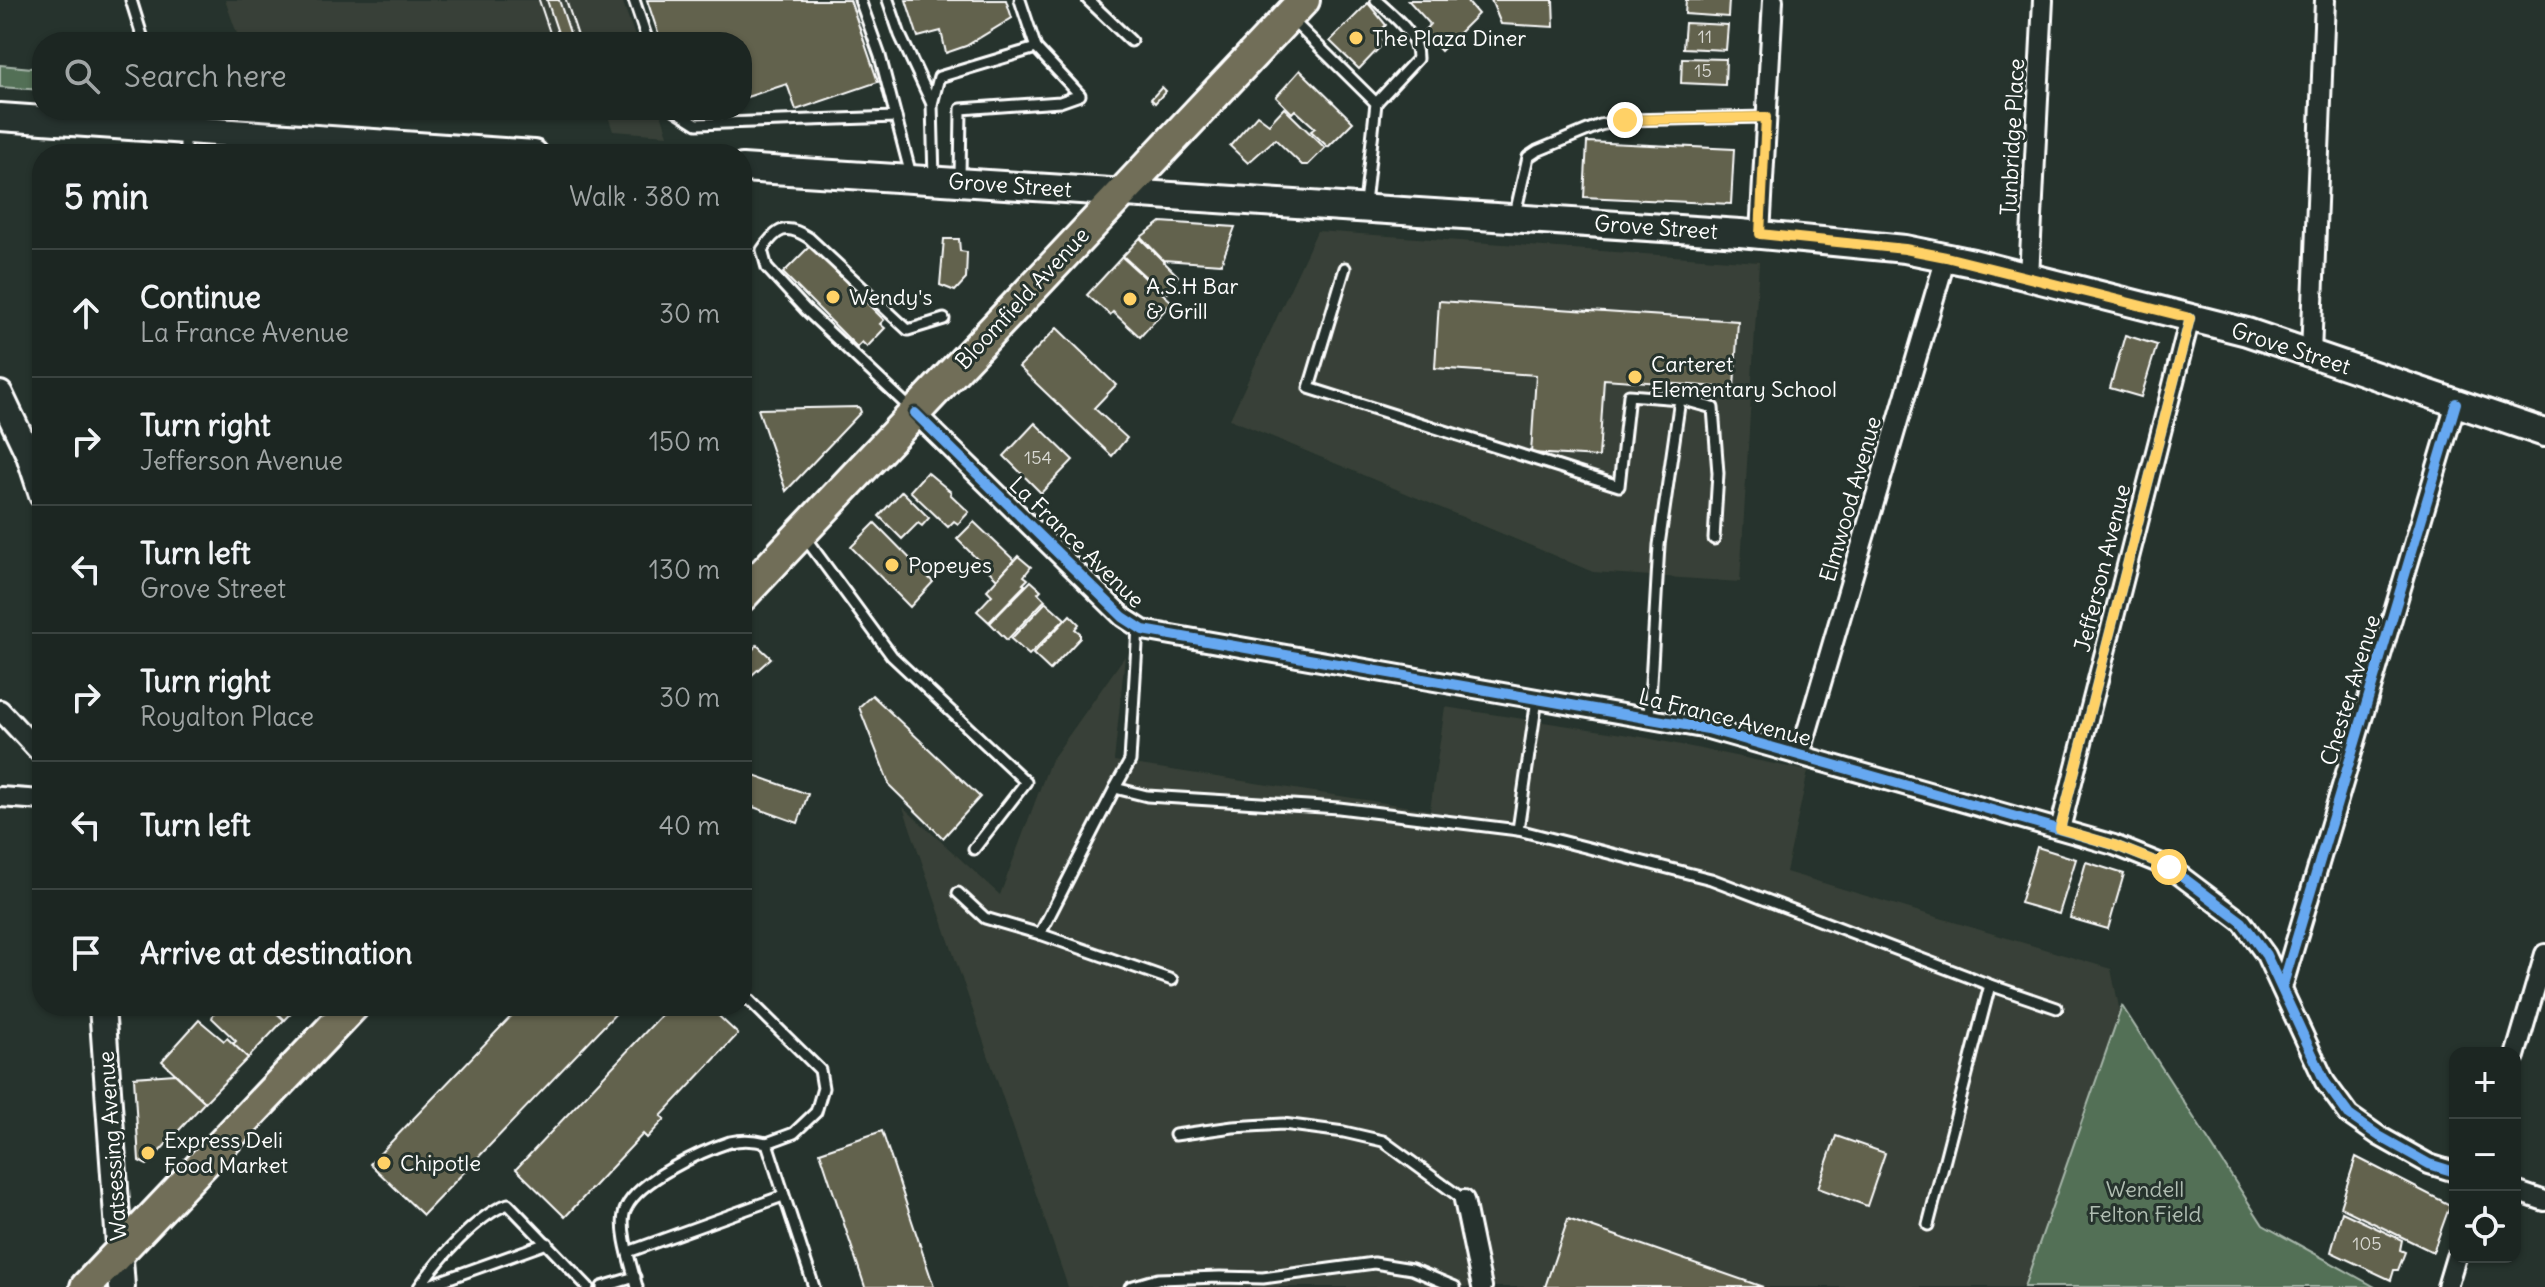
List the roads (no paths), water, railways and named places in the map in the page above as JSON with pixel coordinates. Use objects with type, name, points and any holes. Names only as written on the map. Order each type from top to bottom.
[{"type":"main road","name":"Bloomfield Avenue","points":[[752,585],[1296,8]]},
{"type":"main road","points":[[0,117],[32,120]]},
{"type":"main road","points":[[35,120],[340,144]]},
{"type":"main road","name":"Grove Street","points":[[752,169],[1760,234],[1905,249],[2247,332],[2545,433]]},
{"type":"main road","points":[[86,1287],[343,1016]]},
{"type":"street","points":[[1760,234],[1773,0]]},
{"type":"street","name":"Tunbridge Place","points":[[2029,277],[2043,0]]},
{"type":"street","points":[[2311,354],[2325,0]]},
{"type":"street","name":"Elmwood Avenue","points":[[1800,755],[1946,257]]},
{"type":"street","name":"Jefferson Avenue","points":[[2060,829],[2190,318]]},
{"type":"street","points":[[0,394],[32,464]]},
{"type":"street","name":"Chester Avenue","points":[[2282,988],[2456,403]]},
{"type":"street","name":"La France Avenue","points":[[915,413],[1123,617],[1157,634],[1708,729],[2114,845],[2169,867],[2242,922],[2266,955],[2325,1082],[2349,1115],[2429,1164],[2449,1170]]},
{"type":"street","points":[[0,710],[32,744]]},
{"type":"street","points":[[0,797],[32,799]]},
{"type":"street","points":[[2518,1047],[2545,954]]},
{"type":"street","name":"Watsessing Avenue","points":[[103,1016],[122,1287]]},
{"type":"street","points":[[2521,1193],[2545,1201]]},
{"type":"street","points":[[1464,1200],[1482,1287]]},
{"type":"street","points":[[2447,1287],[2454,1263]]},
{"type":"lane","points":[[131,0],[141,32]]},
{"type":"lane","points":[[634,0],[645,32]]},
{"type":"lane","points":[[860,0],[880,56],[896,117],[935,180]]},
{"type":"lane","points":[[888,0],[900,35],[932,104]]},
{"type":"lane","points":[[935,180],[961,109],[1060,102],[1080,95],[1036,48],[1020,0]]},
{"type":"lane","points":[[1088,0],[1131,41]]},
{"type":"lane","points":[[1365,208],[1376,103],[1417,59],[1413,37],[1376,0]]},
{"type":"lane","points":[[1296,8],[1376,103]]},
{"type":"lane","points":[[935,180],[932,104],[939,77],[1036,48]]},
{"type":"lane","points":[[691,120],[697,124],[896,117]]},
{"type":"lane","points":[[1514,218],[1528,157],[1588,130],[1625,120],[1766,117]]},
{"type":"lane","points":[[915,413],[805,309],[767,268],[762,250],[771,237],[783,229],[795,229],[809,238],[908,330],[944,319]]},
{"type":"lane","points":[[1345,268],[1309,388],[1619,486],[1629,395],[1680,399],[1713,408],[1718,473],[1714,539]]},
{"type":"lane","points":[[1649,717],[1659,545],[1680,399]]},
{"type":"lane","points":[[801,532],[892,656],[1026,782],[974,849]]},
{"type":"lane","points":[[1040,934],[1130,761],[1138,627]]},
{"type":"lane","points":[[1518,830],[1537,699]]},
{"type":"lane","points":[[1115,788],[1147,796],[1339,808],[1518,830],[1711,879],[2057,1008]]},
{"type":"lane","points":[[958,893],[985,918],[1172,980]]},
{"type":"lane","points":[[1928,1225],[1990,985]]},
{"type":"lane","points":[[602,1287],[636,1282],[624,1226],[624,1210],[632,1198],[669,1168],[732,1142],[754,1139],[767,1143],[794,1133],[816,1112],[823,1088],[820,1070],[752,1003]]},
{"type":"lane","points":[[1175,1135],[1283,1124],[1344,1132],[1383,1141],[1464,1200]]},
{"type":"lane","points":[[767,1143],[814,1287]]},
{"type":"lane","points":[[628,1252],[783,1196]]},
{"type":"lane","points":[[422,1287],[430,1272],[471,1229],[494,1209],[508,1204],[588,1287]]},
{"type":"lane","points":[[422,1287],[547,1243]]},
{"type":"lane","points":[[1130,1287],[1158,1279],[1260,1282],[1374,1263],[1412,1269],[1455,1287]]},
{"type":"tram line","points":[[539,0],[550,32]]},
{"type":"tram line","points":[[566,0],[577,32]]},
{"type":"place","name":"The Plaza Diner","points":[[1356,38]]},
{"type":"place","name":"Wendy's","points":[[833,297]]},
{"type":"place","name":"A.S.H Bar & Grill","points":[[1130,299]]},
{"type":"place","name":"Carteret Elementary School","points":[[1635,377]]},
{"type":"place","name":"Popeyes","points":[[892,565]]},
{"type":"place","name":"Express Deli Food Market","points":[[148,1153]]},
{"type":"place","name":"Chipotle","points":[[384,1163]]},
{"type":"park label","name":"Wendell Felton Field","points":[[2145,1202]]}]
